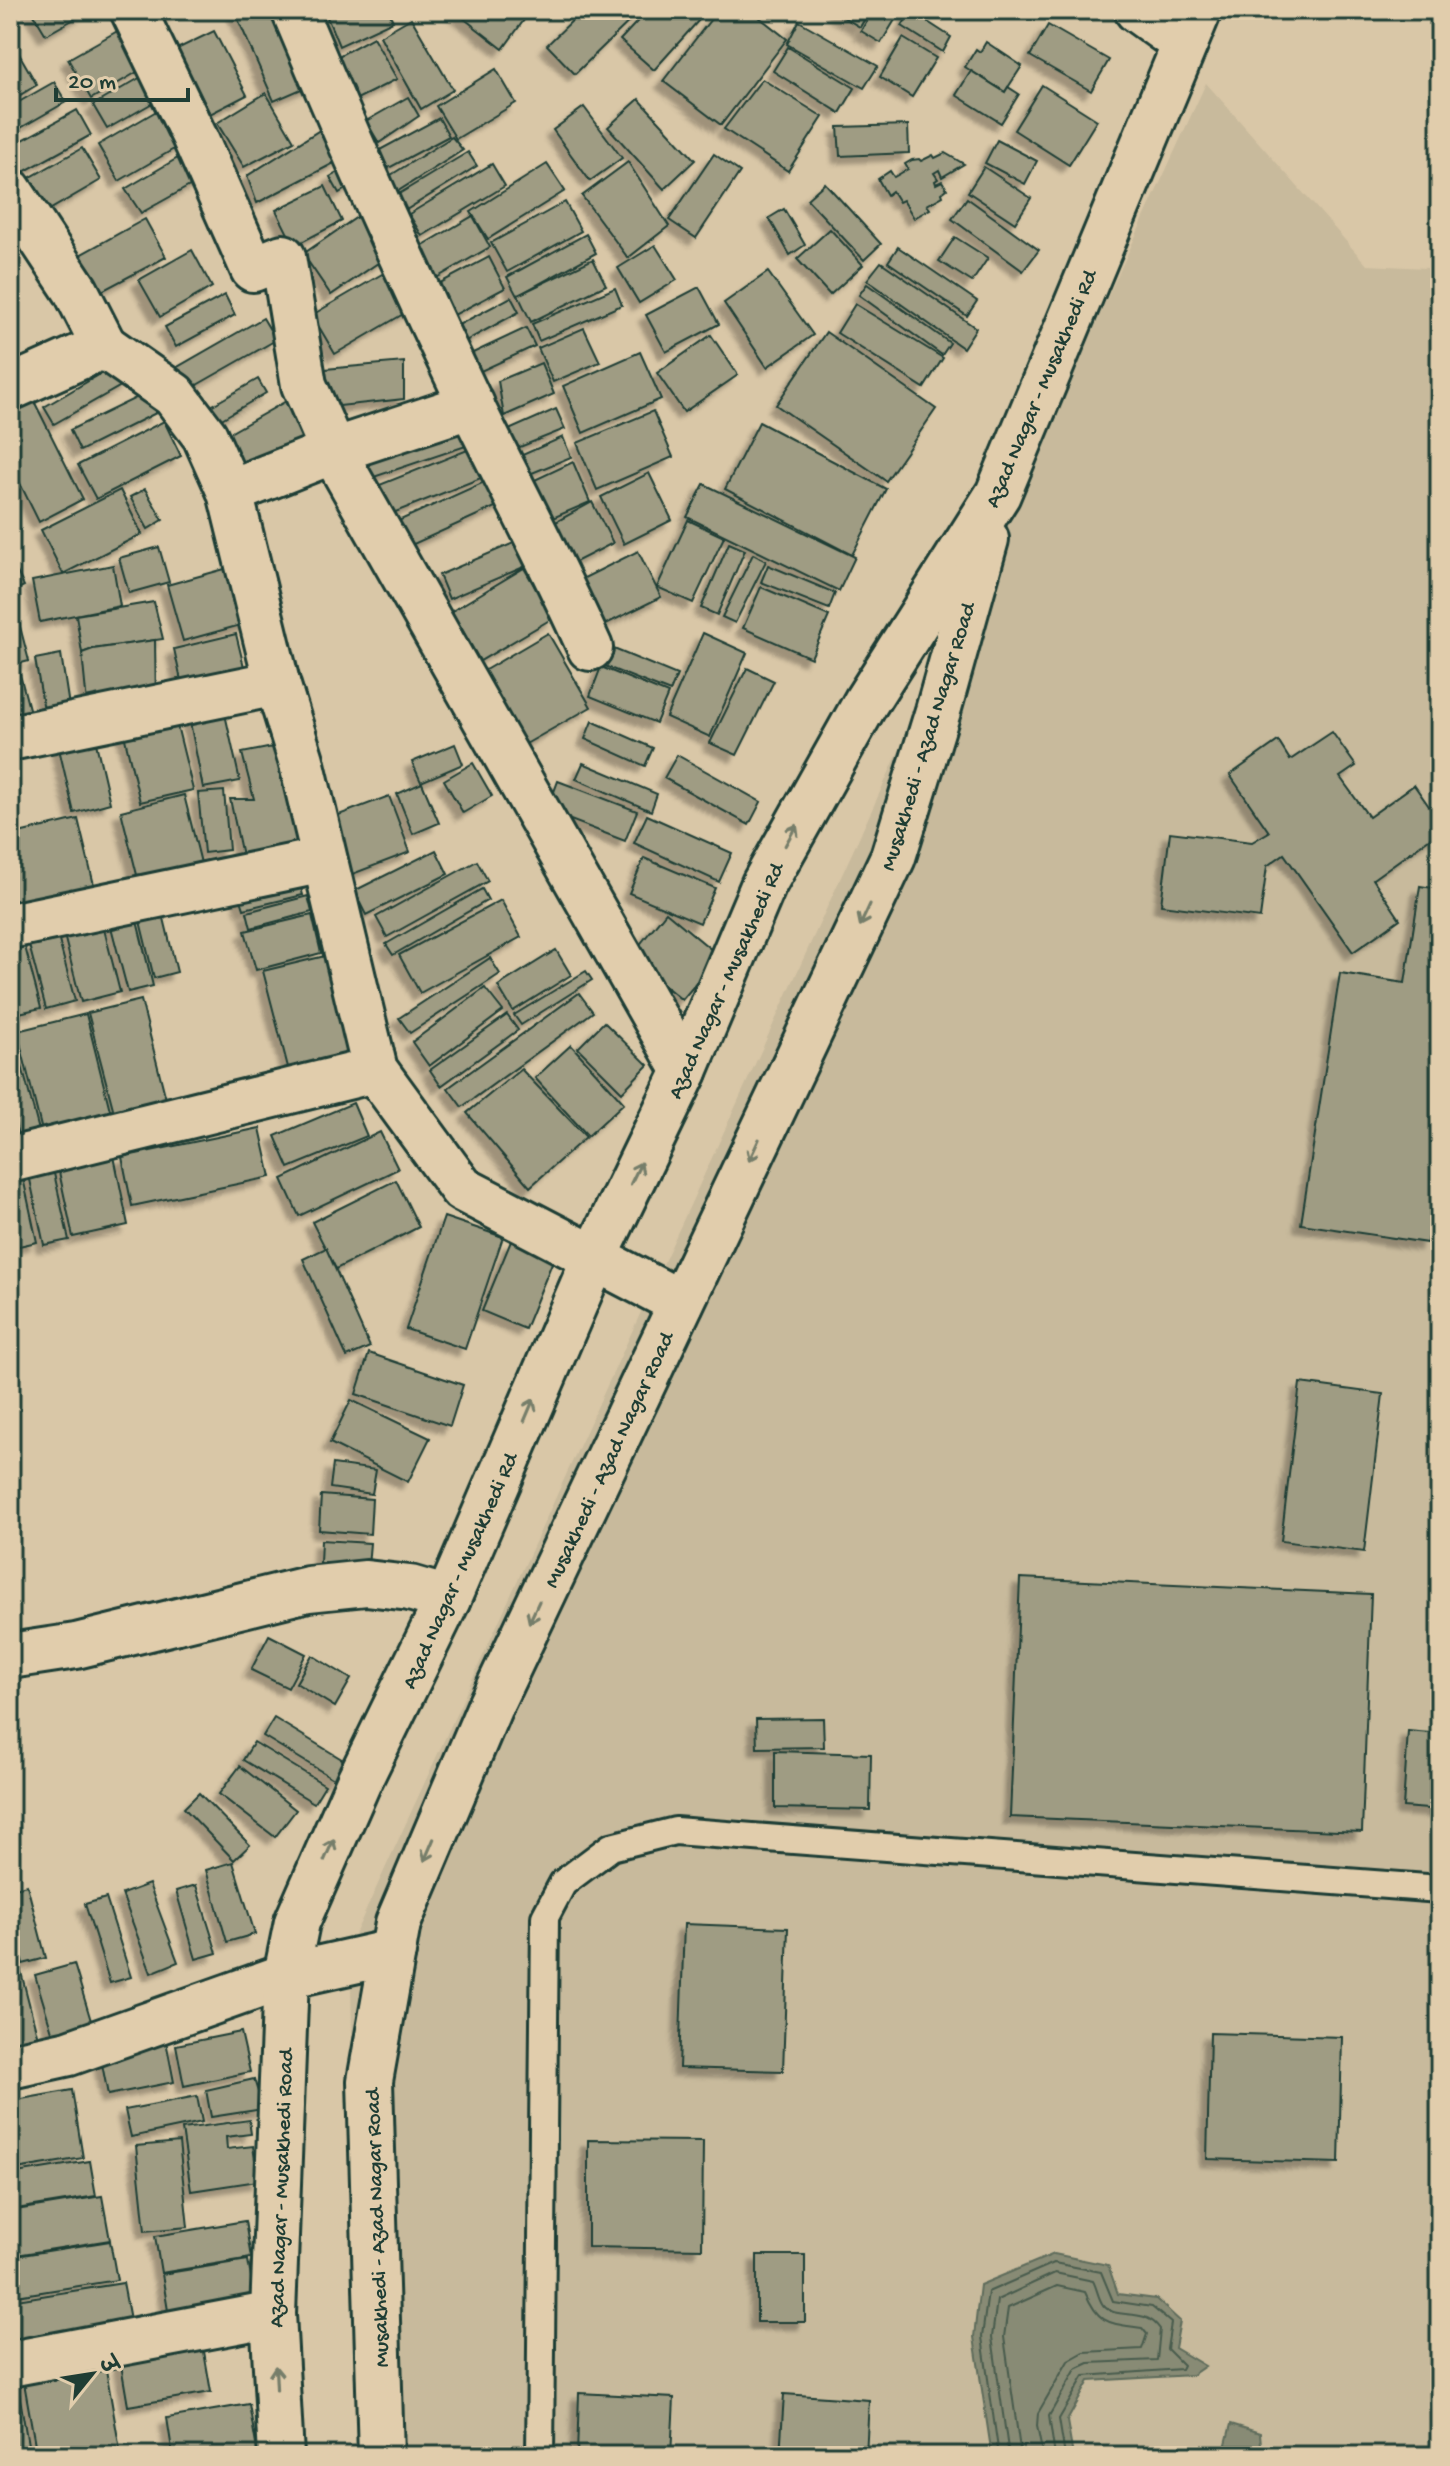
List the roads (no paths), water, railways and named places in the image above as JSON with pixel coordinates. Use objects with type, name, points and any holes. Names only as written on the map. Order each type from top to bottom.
[{"type":"street","points":[[133,10],[253,269],[283,257],[304,385],[333,451],[685,1071]]},
{"type":"street","points":[[294,10],[406,264],[472,405],[553,565],[590,648]]},
{"type":"street","points":[[1137,10],[1191,26]]},
{"type":"street","name":"Azad Nagar - Musakhedi Rd","points":[[297,1922],[359,1781],[448,1599],[594,1259],[685,1071],[764,884],[866,702],[998,494],[1191,26]]},
{"type":"street","points":[[10,191],[76,291],[104,346],[174,395],[205,436],[230,492],[277,683],[301,760],[375,1070],[462,1189],[681,1303]]},
{"type":"street","points":[[10,388],[104,346]]},
{"type":"street","points":[[230,492],[333,451],[472,405]]},
{"type":"street","name":"Musakhedi - Azad Nagar Road","points":[[381,2456],[370,2081],[398,1923],[490,1706],[893,857],[938,711],[998,494]]},
{"type":"street","points":[[10,738],[277,683]]},
{"type":"street","points":[[10,926],[324,860]]},
{"type":"street","points":[[10,1160],[375,1070]]},
{"type":"street","points":[[10,1656],[76,1646],[308,1589],[366,1583],[410,1588],[448,1599]]},
{"type":"street","name":"Azad Nagar - Musakhedi Road","points":[[281,2456],[273,2314],[286,1976],[297,1922]]},
{"type":"street","points":[[10,2066],[69,2053],[286,1976],[393,1952]]},
{"type":"street","points":[[10,2364],[273,2314]]},
{"type":"lane","points":[[540,2456],[545,1917],[563,1883],[611,1847],[675,1831],[1440,1889]]},
{"type":"water","points":[[1054,2254],[1108,2265],[1118,2294],[1156,2299],[1180,2321],[1175,2348],[1205,2366],[1192,2375],[1089,2381],[1067,2421],[1073,2456],[992,2456],[974,2337],[980,2285]]},
{"type":"water","points":[[1231,2424],[1260,2433],[1262,2456],[1223,2456]]}]
